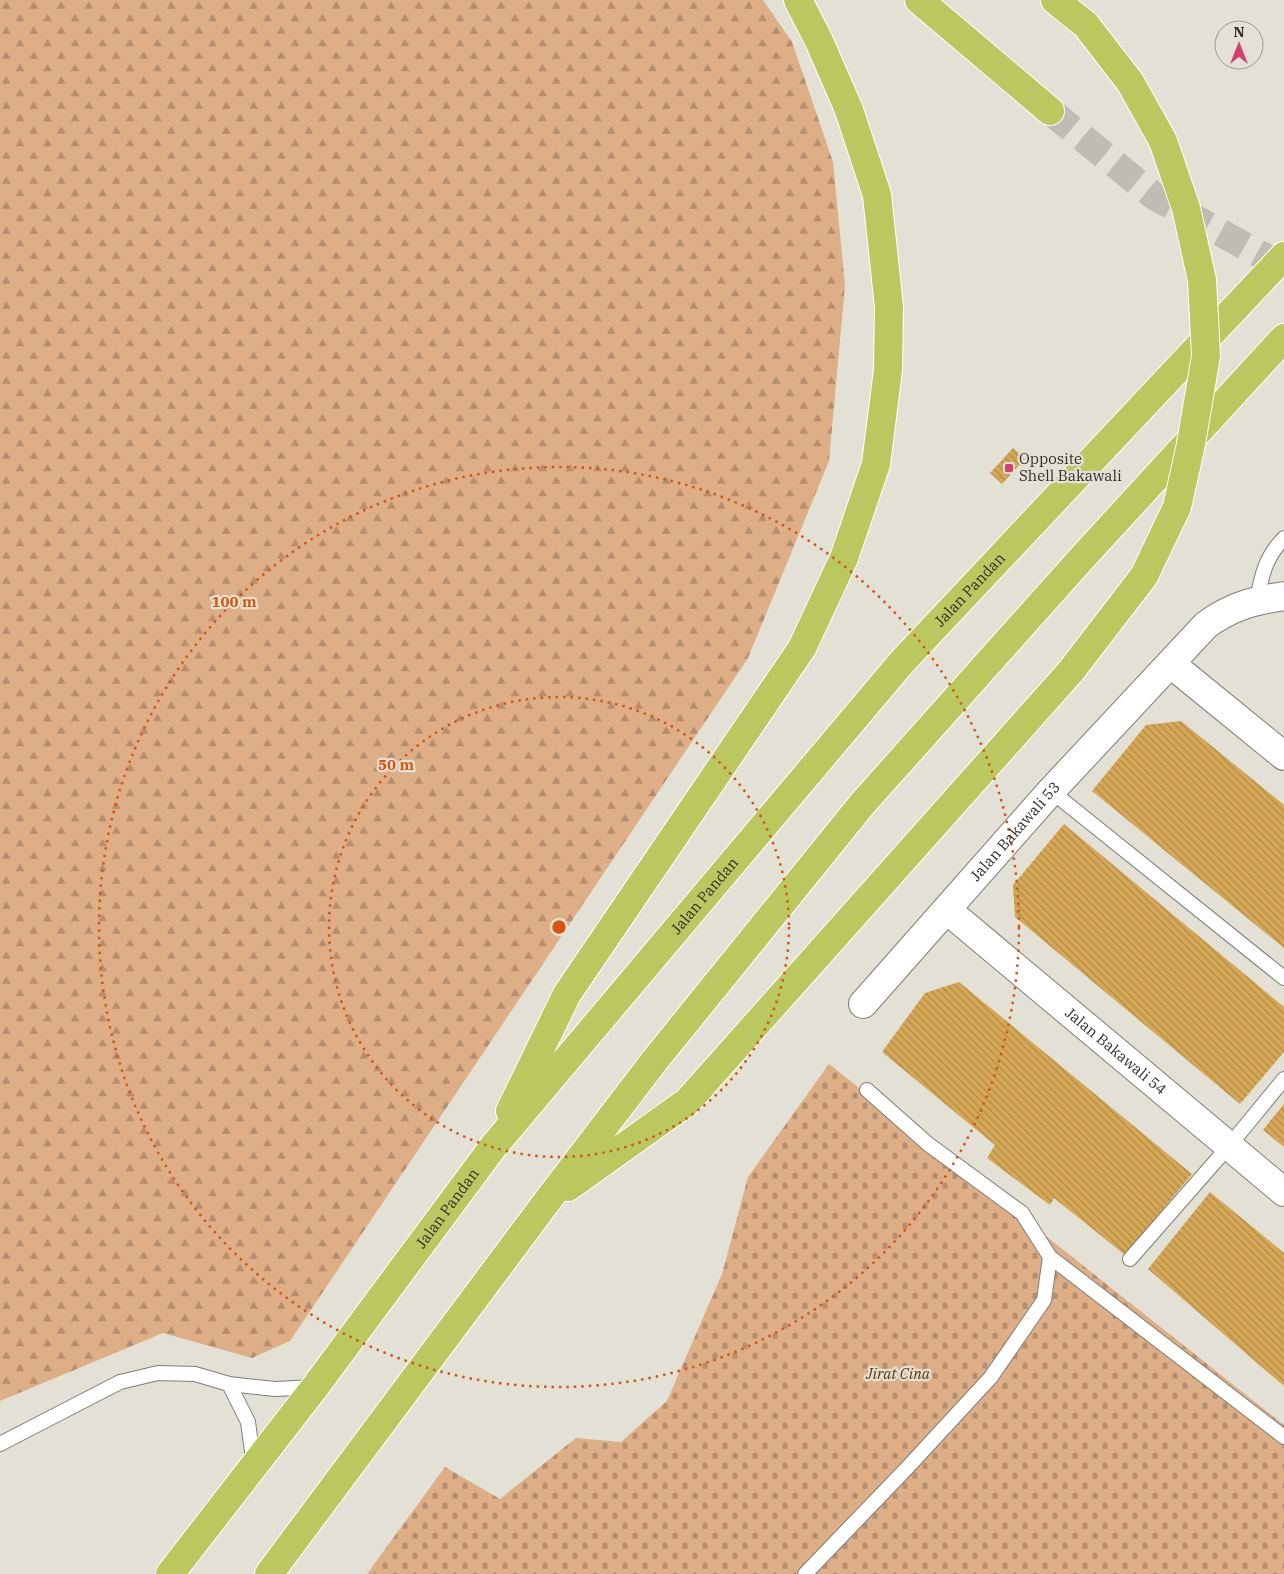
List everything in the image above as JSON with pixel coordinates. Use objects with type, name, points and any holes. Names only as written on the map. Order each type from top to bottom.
[{"type":"highway","points":[[493,1147],[568,994],[802,648],[844,558],[876,464],[888,370],[889,307],[877,195],[849,110],[819,41],[798,0]]},
{"type":"highway","points":[[919,0],[1050,111]]},
{"type":"highway","points":[[546,1204],[687,1102],[1071,671],[1144,576],[1177,508],[1190,448],[1206,356],[1202,280],[1186,208],[1163,141],[1130,82],[1086,25],[1055,0]]},
{"type":"highway","name":"Jalan Pandan","points":[[170,1574],[315,1387],[493,1147],[901,663],[1284,256]]},
{"type":"highway","points":[[269,1574],[656,1060],[863,804],[1082,558],[1284,338]]},
{"type":"street","name":"Jalan Bakawali 53","points":[[863,1004],[1051,791],[1196,636],[1217,617],[1243,604],[1284,596]]},
{"type":"street","points":[[1171,664],[1284,756]]},
{"type":"street","name":"Jalan Bakawali 54","points":[[947,910],[1284,1192]]},
{"type":"lane","points":[[1257,600],[1262,574],[1268,559],[1284,538]]},
{"type":"lane","points":[[1051,791],[1284,978]]},
{"type":"lane","points":[[1130,1259],[1229,1146],[1284,1079]]},
{"type":"lane","points":[[867,1090],[928,1144],[1022,1213],[1050,1256],[1284,1437]]},
{"type":"lane","points":[[805,1574],[991,1377],[1044,1300],[1050,1256]]},
{"type":"lane","points":[[0,1444],[120,1382],[158,1372],[195,1374],[229,1384],[275,1389],[315,1387]]},
{"type":"lane","points":[[229,1384],[248,1422],[254,1466]]},
{"type":"green space","points":[[0,0],[763,0],[792,42],[833,162],[845,285],[829,461],[748,658],[290,1341],[252,1358],[163,1333],[0,1401]]},
{"type":"green space","name":"Jirat Cina","points":[[829,1064],[1284,1425],[1284,1574],[367,1574],[445,1467],[500,1499],[576,1438],[621,1442],[667,1401],[722,1274],[748,1177]]},
{"type":"building","points":[[1013,448],[1025,459],[1002,484],[990,473]]},
{"type":"building","points":[[1181,721],[1284,805],[1284,948],[1092,791],[1146,725]]},
{"type":"building","points":[[1064,824],[1284,1007],[1284,1052],[1240,1104],[1015,917],[1013,885]]},
{"type":"building","points":[[959,982],[1192,1174],[1125,1255],[1054,1198],[1050,1205],[987,1158],[995,1145],[882,1052],[925,993]]},
{"type":"building","points":[[1284,1104],[1284,1147],[1263,1130]]},
{"type":"building","points":[[1210,1192],[1284,1253],[1284,1386],[1148,1269]]},
{"type":"tunnel","points":[[1050,111],[1154,196],[1276,263],[1284,265]]},
{"type":"place","name":"Opposite Shell Bakawali","points":[[1009,468]]}]
